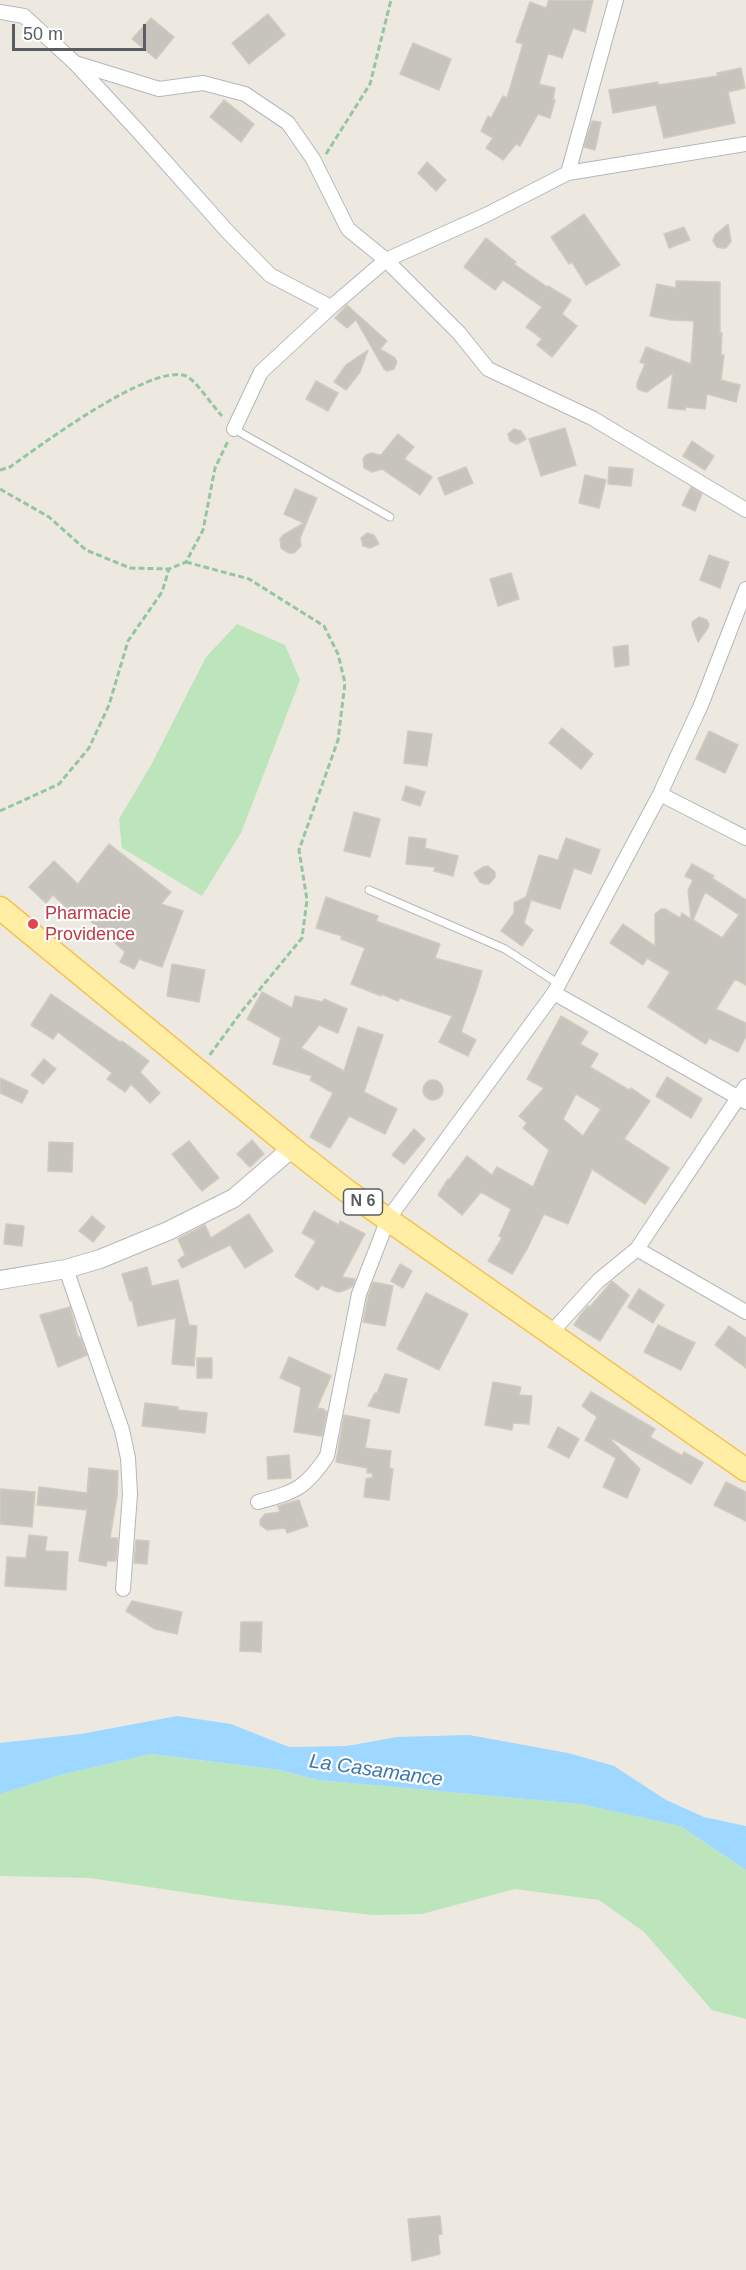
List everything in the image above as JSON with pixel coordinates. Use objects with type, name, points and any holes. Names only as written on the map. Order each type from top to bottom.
[{"type":"main road","name":"N 6","points":[[0,908],[197,1071],[347,1191],[550,1334],[744,1464]]},
{"type":"street","points":[[568,173],[616,0]]},
{"type":"street","points":[[0,12],[24,16],[75,63],[227,231],[270,275],[331,307]]},
{"type":"street","points":[[75,63],[159,90],[203,83],[245,94],[288,123],[317,168],[348,229],[386,260],[459,333],[488,369],[592,418],[746,510]]},
{"type":"street","points":[[234,429],[261,372],[386,260],[486,215],[568,173],[746,144]]},
{"type":"street","points":[[258,1502],[292,1493],[312,1479],[327,1456],[359,1294],[388,1219],[557,989],[660,794],[701,705],[746,589]]},
{"type":"street","points":[[660,794],[746,838]]},
{"type":"street","points":[[557,989],[742,1100]]},
{"type":"street","points":[[550,1334],[598,1281],[637,1249],[742,1100],[746,1086]]},
{"type":"street","points":[[0,1280],[66,1269],[99,1259],[168,1232],[234,1198],[292,1148]]},
{"type":"street","points":[[637,1249],[746,1312]]},
{"type":"street","points":[[66,1269],[122,1430],[128,1458],[130,1494],[123,1589]]},
{"type":"lane","points":[[234,429],[390,517]]},
{"type":"lane","points":[[369,890],[505,949],[557,989]]},
{"type":"path","points":[[317,168],[370,84],[391,0]]},
{"type":"path","points":[[0,470],[10,467],[131,387],[175,374],[188,376],[234,429],[215,468],[203,530],[186,562]]},
{"type":"path","points":[[0,489],[49,517],[86,550],[130,568],[169,568],[186,562],[249,579],[324,626],[338,654],[345,683],[338,740],[299,850],[307,900],[302,939],[242,1011],[197,1071]]},
{"type":"path","points":[[0,811],[59,783],[89,748],[109,705],[128,641],[162,592],[169,568]]},
{"type":"green space","points":[[237,624],[285,645],[300,680],[241,833],[202,896],[122,848],[119,819],[151,765],[206,657]]},
{"type":"green space","points":[[151,1754],[280,1770],[318,1780],[581,1804],[680,1826],[746,1870],[746,2019],[712,2010],[644,1932],[599,1900],[515,1889],[422,1914],[373,1915],[235,1900],[90,1878],[0,1876],[0,1794],[60,1775]]},
{"type":"water","name":"La Casamance","points":[[177,1716],[231,1724],[289,1747],[347,1746],[397,1737],[469,1735],[568,1753],[614,1766],[666,1800],[704,1817],[746,1826],[746,1870],[680,1826],[581,1804],[318,1780],[280,1770],[151,1754],[60,1775],[0,1794],[0,1743],[81,1734]]},
{"type":"building","points":[[549,0],[593,0],[585,32],[573,28],[562,58],[548,53],[539,84],[555,88],[553,100],[555,100],[550,118],[538,114],[520,146],[516,144],[503,160],[486,148],[493,138],[481,131],[488,116],[491,118],[503,96],[507,98],[523,44],[516,42],[530,2],[546,8]]},
{"type":"building","points":[[268,14],[285,35],[249,64],[232,43]]},
{"type":"building","points":[[151,18],[174,37],[156,59],[132,39]]},
{"type":"building","points":[[413,43],[451,59],[439,90],[400,74]]},
{"type":"building","points":[[741,68],[745,88],[728,92],[735,123],[664,138],[656,105],[613,113],[609,90],[718,76],[717,73]]},
{"type":"building","points":[[224,100],[254,124],[241,142],[210,117]]},
{"type":"building","points":[[592,121],[601,122],[595,150],[584,147]]},
{"type":"building","points":[[427,162],[446,180],[436,191],[418,173]]},
{"type":"building","points":[[584,214],[620,265],[586,285],[572,262],[569,264],[551,237]]},
{"type":"building","points":[[728,224],[731,241],[726,248],[717,247],[713,241],[715,235]]},
{"type":"building","points":[[684,227],[690,240],[669,248],[664,234]]},
{"type":"building","points":[[486,238],[516,262],[514,264],[547,287],[571,300],[562,314],[577,326],[552,357],[537,345],[542,339],[526,327],[542,307],[503,280],[495,290],[464,267]]},
{"type":"building","points":[[676,281],[720,282],[721,355],[724,355],[721,380],[740,385],[736,402],[707,394],[705,409],[668,408],[673,373],[647,392],[637,387],[645,364],[640,362],[646,347],[691,364],[694,321],[650,316],[657,284],[676,288]]},
{"type":"building","points":[[347,305],[387,341],[380,349],[395,358],[397,362],[394,369],[387,371],[384,369],[356,320],[347,328],[335,318]]},
{"type":"building","points":[[368,350],[360,372],[346,390],[334,382],[346,365]]},
{"type":"building","points":[[316,381],[338,393],[328,411],[306,399]]},
{"type":"building","points":[[565,428],[576,465],[541,476],[529,439]]},
{"type":"building","points":[[514,429],[521,431],[526,439],[517,444],[510,441],[508,434]]},
{"type":"building","points":[[398,434],[414,447],[404,459],[432,477],[420,495],[382,469],[372,472],[364,468],[363,459],[366,455],[371,453],[381,455]]},
{"type":"building","points":[[692,441],[714,456],[705,470],[683,456]]},
{"type":"building","points":[[466,467],[473,483],[445,495],[438,478]]},
{"type":"building","points":[[609,467],[633,469],[631,486],[608,484]]},
{"type":"building","points":[[585,475],[606,480],[599,508],[579,503]]},
{"type":"building","points":[[691,487],[702,494],[695,511],[682,505]]},
{"type":"building","points":[[295,489],[317,498],[300,538],[301,546],[294,553],[289,553],[281,548],[280,539],[304,523],[284,514]]},
{"type":"building","points":[[367,533],[374,535],[379,544],[370,548],[363,546],[361,538]]},
{"type":"building","points":[[709,555],[729,562],[720,588],[700,580]]},
{"type":"building","points":[[511,573],[519,599],[498,606],[490,579]]},
{"type":"building","points":[[699,617],[707,620],[709,624],[698,642],[692,622]]},
{"type":"building","points":[[628,645],[629,665],[615,667],[613,647]]},
{"type":"building","points":[[562,728],[593,754],[581,769],[549,743]]},
{"type":"building","points":[[408,731],[432,734],[427,766],[404,763]]},
{"type":"building","points":[[709,731],[738,745],[725,773],[696,759]]},
{"type":"building","points":[[406,786],[425,792],[420,806],[402,800]]},
{"type":"building","points":[[354,812],[380,819],[370,857],[344,851]]},
{"type":"building","points":[[409,837],[426,839],[425,848],[458,856],[453,876],[434,871],[435,867],[406,864]]},
{"type":"building","points":[[566,838],[600,850],[591,874],[574,868],[560,909],[531,900],[524,923],[533,930],[522,946],[501,931],[514,913],[514,903],[526,897],[539,855],[558,860]]},
{"type":"building","points":[[109,844],[171,892],[161,904],[183,911],[162,967],[139,959],[134,969],[120,962],[125,952],[78,910],[74,915],[53,895],[46,903],[29,887],[54,861],[78,884]]},
{"type":"building","points":[[692,864],[714,876],[712,878],[746,900],[746,985],[735,979],[716,1009],[746,1023],[746,1036],[738,1052],[709,1038],[706,1044],[648,1007],[670,972],[647,958],[643,965],[610,943],[623,924],[655,946],[655,914],[661,909],[680,918],[682,913],[691,919],[688,890],[693,880],[685,876]],"holes":[[[705,892],[739,915],[722,938],[693,920]]]},
{"type":"building","points":[[488,866],[495,872],[495,877],[489,884],[485,884],[480,882],[474,873]]},
{"type":"building","points":[[326,897],[378,916],[376,921],[440,944],[435,958],[482,971],[461,1032],[476,1040],[468,1056],[439,1042],[452,1016],[400,998],[398,1001],[381,994],[381,996],[351,984],[365,948],[341,939],[342,936],[316,928]]},
{"type":"building","points":[[172,964],[205,970],[199,1002],[167,996]]},
{"type":"building","points":[[262,992],[292,1008],[295,996],[323,1002],[324,999],[347,1009],[338,1033],[319,1025],[301,1048],[344,1071],[358,1027],[383,1035],[364,1092],[397,1109],[385,1134],[349,1116],[330,1148],[310,1137],[333,1093],[310,1080],[312,1076],[273,1064],[281,1038],[247,1019]]},
{"type":"building","points":[[51,994],[149,1061],[140,1072],[160,1093],[150,1103],[131,1084],[125,1092],[107,1079],[112,1073],[58,1032],[53,1039],[31,1025]]},
{"type":"building","points":[[561,1016],[588,1032],[580,1044],[598,1054],[590,1067],[629,1090],[631,1088],[650,1101],[624,1139],[669,1168],[645,1204],[592,1169],[568,1224],[544,1214],[512,1274],[488,1261],[502,1238],[499,1236],[511,1209],[481,1192],[462,1215],[438,1195],[467,1156],[492,1175],[497,1167],[533,1187],[549,1150],[523,1128],[527,1123],[519,1116],[544,1088],[527,1079]],"holes":[[[576,1094],[601,1109],[583,1136],[563,1119]]]},
{"type":"building","points":[[44,1059],[56,1069],[43,1084],[31,1075]]},
{"type":"building","points":[[667,1077],[702,1099],[691,1118],[656,1096]]},
{"type":"building","points":[[0,1078],[28,1091],[22,1103],[0,1093]]},
{"type":"building","points":[[433,1080],[440,1083],[443,1090],[440,1097],[433,1100],[426,1097],[423,1090],[426,1083]]},
{"type":"building","points":[[414,1129],[425,1139],[404,1164],[392,1155]]},
{"type":"building","points":[[252,1140],[264,1154],[250,1167],[237,1154]]},
{"type":"building","points":[[189,1141],[219,1178],[202,1191],[172,1154]]},
{"type":"building","points":[[49,1142],[73,1143],[72,1172],[48,1171]]},
{"type":"building","points":[[314,1211],[339,1225],[340,1221],[365,1234],[342,1277],[355,1279],[353,1286],[343,1291],[338,1292],[321,1285],[318,1290],[295,1276],[316,1241],[302,1233]]},
{"type":"building","points":[[249,1214],[273,1251],[245,1268],[230,1245],[182,1268],[178,1260],[185,1255],[178,1239],[205,1225],[211,1238]]},
{"type":"building","points":[[92,1216],[105,1227],[93,1242],[79,1231]]},
{"type":"building","points":[[6,1224],[24,1226],[22,1246],[4,1244]]},
{"type":"building","points":[[400,1264],[412,1271],[403,1288],[391,1281]]},
{"type":"building","points":[[147,1267],[152,1286],[178,1280],[189,1325],[197,1326],[194,1366],[172,1364],[176,1318],[138,1326],[132,1300],[130,1301],[122,1274]]},
{"type":"building","points":[[612,1281],[629,1295],[600,1341],[574,1325],[588,1306],[590,1307]]},
{"type":"building","points":[[373,1282],[393,1286],[385,1326],[363,1322]]},
{"type":"building","points":[[639,1289],[664,1305],[653,1323],[628,1307]]},
{"type":"building","points":[[426,1293],[468,1314],[439,1370],[397,1349]]},
{"type":"building","points":[[70,1307],[78,1337],[87,1355],[58,1367],[40,1315]]},
{"type":"building","points":[[658,1325],[695,1343],[681,1370],[644,1352]]},
{"type":"building","points":[[729,1326],[746,1338],[746,1368],[715,1345]]},
{"type":"building","points":[[289,1357],[331,1376],[317,1408],[327,1411],[322,1436],[294,1432],[301,1387],[280,1378]]},
{"type":"building","points":[[197,1358],[212,1358],[212,1378],[197,1378]]},
{"type":"building","points":[[385,1374],[407,1379],[399,1413],[368,1406],[377,1393]]},
{"type":"building","points":[[493,1382],[521,1387],[519,1395],[532,1396],[529,1424],[513,1423],[512,1430],[485,1425]]},
{"type":"building","points":[[591,1392],[655,1429],[650,1437],[682,1456],[684,1452],[703,1463],[691,1484],[613,1439],[611,1440],[640,1469],[627,1498],[603,1487],[616,1458],[585,1440],[597,1417],[582,1406]]},
{"type":"building","points":[[145,1403],[207,1413],[205,1433],[142,1426]]},
{"type":"building","points":[[344,1415],[370,1420],[365,1448],[391,1451],[389,1468],[393,1469],[389,1500],[364,1497],[366,1479],[373,1477],[372,1473],[367,1473],[367,1468],[336,1462]]},
{"type":"building","points":[[558,1427],[579,1439],[569,1458],[548,1447]]},
{"type":"building","points":[[289,1455],[291,1478],[268,1479],[267,1457]]},
{"type":"building","points":[[89,1468],[118,1471],[117,1496],[110,1538],[118,1538],[116,1561],[107,1561],[106,1566],[79,1561],[87,1510],[37,1505],[39,1487],[87,1493]]},
{"type":"building","points":[[726,1482],[746,1492],[746,1521],[714,1505]]},
{"type":"building","points":[[0,1489],[35,1492],[32,1527],[0,1524]]},
{"type":"building","points":[[299,1500],[308,1526],[287,1533],[285,1528],[267,1530],[260,1525],[260,1520],[265,1514],[280,1512],[278,1506]]},
{"type":"building","points":[[29,1535],[47,1537],[45,1551],[68,1552],[66,1590],[5,1586],[7,1557],[26,1558]]},
{"type":"building","points":[[136,1540],[149,1541],[147,1564],[134,1563]]},
{"type":"building","points":[[132,1601],[182,1612],[177,1634],[155,1629],[126,1611]]},
{"type":"building","points":[[241,1622],[262,1622],[261,1652],[240,1651]]},
{"type":"building","points":[[440,2216],[442,2234],[438,2235],[440,2254],[412,2261],[408,2219]]},
{"type":"place","name":"Pharmacie Providence","points":[[33,924]]}]
